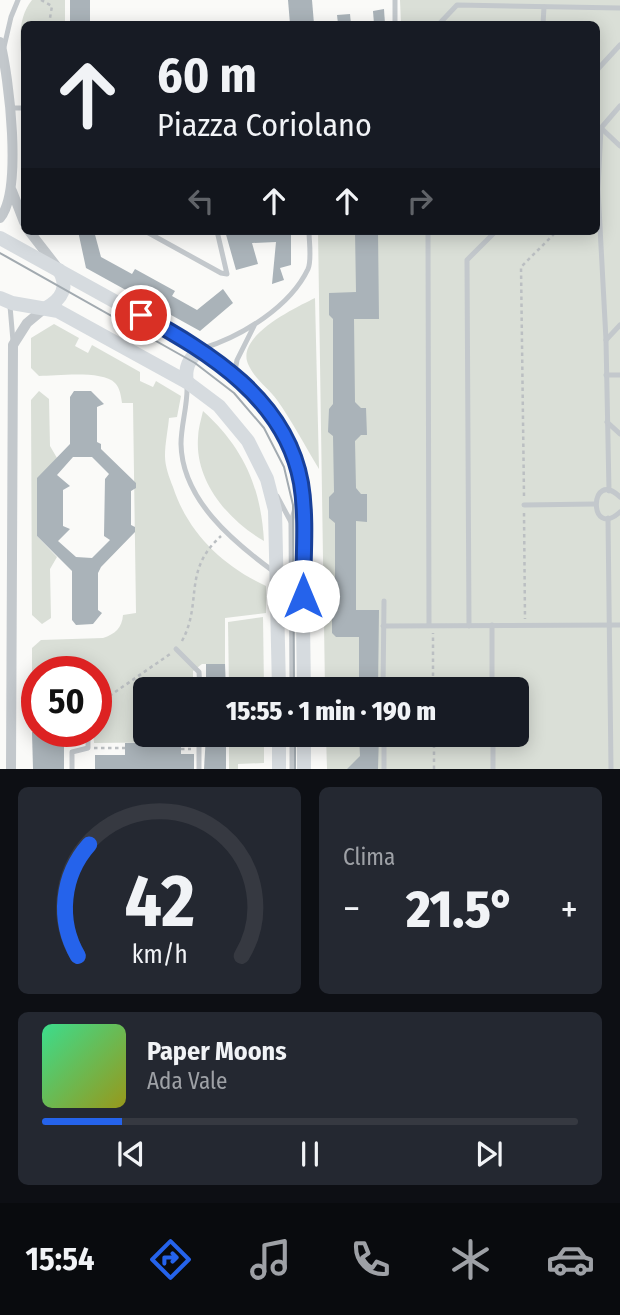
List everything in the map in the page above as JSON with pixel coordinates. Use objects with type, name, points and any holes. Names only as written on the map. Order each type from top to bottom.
[{"type":"main road","points":[[0,238],[201,349],[235,374],[265,407],[290,446],[302,486],[304,677]]},
{"type":"main road","points":[[46,308],[57,301],[63,292],[64,280],[59,270]]},
{"type":"main road","points":[[2,299],[46,308],[75,319],[187,382],[219,406],[248,441],[267,479],[275,510],[279,677]]},
{"type":"main road","points":[[187,382],[189,362],[201,349]]},
{"type":"main road","points":[[279,747],[279,769]]},
{"type":"main road","points":[[304,747],[304,769]]},
{"type":"street","points":[[0,42],[10,108],[12,191],[21,214]]},
{"type":"street","points":[[0,218],[12,191]]},
{"type":"street","points":[[32,235],[59,270]]},
{"type":"street","points":[[11,769],[13,345],[27,323],[46,308]]},
{"type":"lane","points":[[3,54],[11,17],[18,0]]},
{"type":"lane","points":[[395,0],[395,21]]},
{"type":"lane","points":[[442,21],[457,5],[620,8]]},
{"type":"lane","points":[[543,21],[544,7]]},
{"type":"lane","points":[[600,66],[620,45]]},
{"type":"lane","points":[[600,148],[601,128],[620,106]]},
{"type":"lane","points":[[10,108],[21,108]]},
{"type":"lane","points":[[601,128],[620,146]]},
{"type":"lane","points":[[600,227],[606,340],[609,491]]},
{"type":"lane","points":[[152,235],[227,274],[218,235]]},
{"type":"lane","points":[[201,349],[218,344],[254,326],[286,299],[309,268],[309,235]]},
{"type":"lane","points":[[428,235],[431,626]]},
{"type":"lane","points":[[469,626],[467,260],[492,235]]},
{"type":"lane","points":[[2,299],[13,345]]},
{"type":"lane","points":[[235,374],[237,360],[254,326]]},
{"type":"lane","points":[[606,340],[620,326]]},
{"type":"lane","points":[[606,374],[620,375]]},
{"type":"lane","points":[[187,382],[181,444],[183,461],[196,494],[225,532],[278,574]]},
{"type":"lane","points":[[607,421],[620,434]]},
{"type":"lane","points":[[267,479],[291,522]]},
{"type":"lane","points":[[292,677],[291,522],[302,486]]},
{"type":"lane","points":[[608,518],[597,513],[595,504],[600,493],[609,491],[620,497]]},
{"type":"lane","points":[[524,505],[595,504]]},
{"type":"lane","points":[[608,518],[620,512]]},
{"type":"lane","points":[[608,518],[611,769]]},
{"type":"lane","points":[[383,677],[384,601]]},
{"type":"lane","points":[[492,625],[492,677]]},
{"type":"lane","points":[[383,626],[620,625]]},
{"type":"lane","points":[[176,649],[199,672],[199,677]]},
{"type":"lane","points":[[199,747],[199,769]]},
{"type":"lane","points":[[292,747],[292,769]]},
{"type":"lane","points":[[384,747],[384,769]]},
{"type":"lane","points":[[493,747],[493,769]]},
{"type":"lane","points":[[72,769],[72,751],[88,748]]},
{"type":"path","points":[[41,0],[52,6],[50,21]]},
{"type":"path","points":[[525,625],[521,267],[553,235]]},
{"type":"path","points":[[112,694],[176,649],[190,620],[197,567],[213,543],[225,532]]},
{"type":"path","points":[[431,626],[433,677]]},
{"type":"path","points":[[11,697],[21,698]]},
{"type":"path","points":[[434,747],[434,769]]},
{"type":"path","points":[[88,748],[125,748]]},
{"type":"shaded area","points":[[32,0],[65,0],[65,21],[22,21]]},
{"type":"shaded area","points":[[400,0],[620,0],[620,769],[327,769],[326,747],[529,747],[529,677],[325,677],[318,235],[600,235],[600,21],[401,21]]},
{"type":"shaded area","points":[[315,298],[319,469],[283,408],[252,371],[246,355],[258,334],[268,325]]},
{"type":"shaded area","points":[[54,324],[79,338],[75,346],[88,353],[92,345],[140,372],[140,381],[153,387],[156,381],[181,396],[177,417],[169,418],[165,446],[168,472],[180,504],[209,546],[235,569],[266,586],[266,613],[225,618],[225,664],[202,664],[193,671],[193,677],[133,677],[133,743],[112,743],[112,656],[32,656],[32,648],[41,640],[103,638],[117,630],[123,615],[136,613],[133,403],[122,403],[117,385],[100,376],[39,376],[31,368],[31,338]]},
{"type":"shaded area","points":[[39,391],[49,399],[50,446],[57,458],[37,479],[37,536],[57,557],[50,569],[51,618],[42,624],[32,615],[31,400]]},
{"type":"shaded area","points":[[203,411],[229,439],[247,469],[259,503],[264,541],[227,511],[208,484],[198,454],[198,435]]},
{"type":"shaded area","points":[[263,617],[264,677],[229,677],[228,622]]},
{"type":"shaded area","points":[[229,747],[264,747],[264,763],[238,764],[238,769],[229,769]]},
{"type":"building","points":[[70,0],[90,0],[90,21],[70,21]]},
{"type":"building","points":[[288,0],[312,0],[314,21],[290,21]]},
{"type":"building","points":[[384,9],[385,21],[374,21],[373,11]]},
{"type":"building","points":[[350,14],[351,21],[338,21],[337,15]]},
{"type":"building","points":[[79,235],[95,235],[101,257],[132,274],[135,269],[175,291],[172,296],[197,310],[223,289],[233,303],[200,331],[86,268]]},
{"type":"building","points":[[226,235],[291,235],[291,265],[280,268],[284,280],[272,284],[276,242],[252,243],[258,264],[236,270]]},
{"type":"building","points":[[355,235],[378,235],[379,319],[354,319],[355,402],[361,408],[366,408],[367,435],[361,435],[355,441],[356,488],[361,494],[367,494],[367,522],[356,521],[356,610],[379,610],[378,677],[359,677],[359,637],[336,637],[332,633],[332,613],[335,610],[335,523],[329,518],[329,497],[334,492],[333,436],[328,432],[329,409],[333,404],[333,319],[329,315],[329,293],[356,292]]},
{"type":"building","points":[[74,391],[91,391],[104,404],[97,407],[97,442],[136,483],[136,488],[131,491],[131,525],[135,527],[135,532],[98,573],[98,610],[102,613],[93,624],[76,625],[72,620],[72,571],[37,536],[37,478],[70,444],[70,397]],"holes":[[[73,457],[92,457],[109,474],[105,479],[104,536],[110,540],[92,558],[76,557],[58,541],[70,529],[63,526],[63,490],[70,486],[57,475]]]},
{"type":"building","points":[[206,664],[225,664],[226,677],[206,677]]},
{"type":"building","points":[[125,743],[133,743],[133,747],[181,747],[181,754],[194,754],[194,769],[95,769],[95,755],[125,755]]},
{"type":"building","points":[[32,747],[64,747],[64,769],[33,769]]},
{"type":"building","points":[[205,747],[226,747],[226,769],[204,769]]},
{"type":"building","points":[[360,747],[379,747],[378,769],[347,769],[360,756]]},
{"type":"tram line","points":[[0,253],[195,363],[234,393],[264,428],[284,467],[293,505],[294,677]]},
{"type":"tram line","points":[[295,747],[295,769]]},
{"type":"route","points":[[141,315],[201,349],[235,374],[265,407],[284,435],[297,465],[302,486],[303,596]]}]
